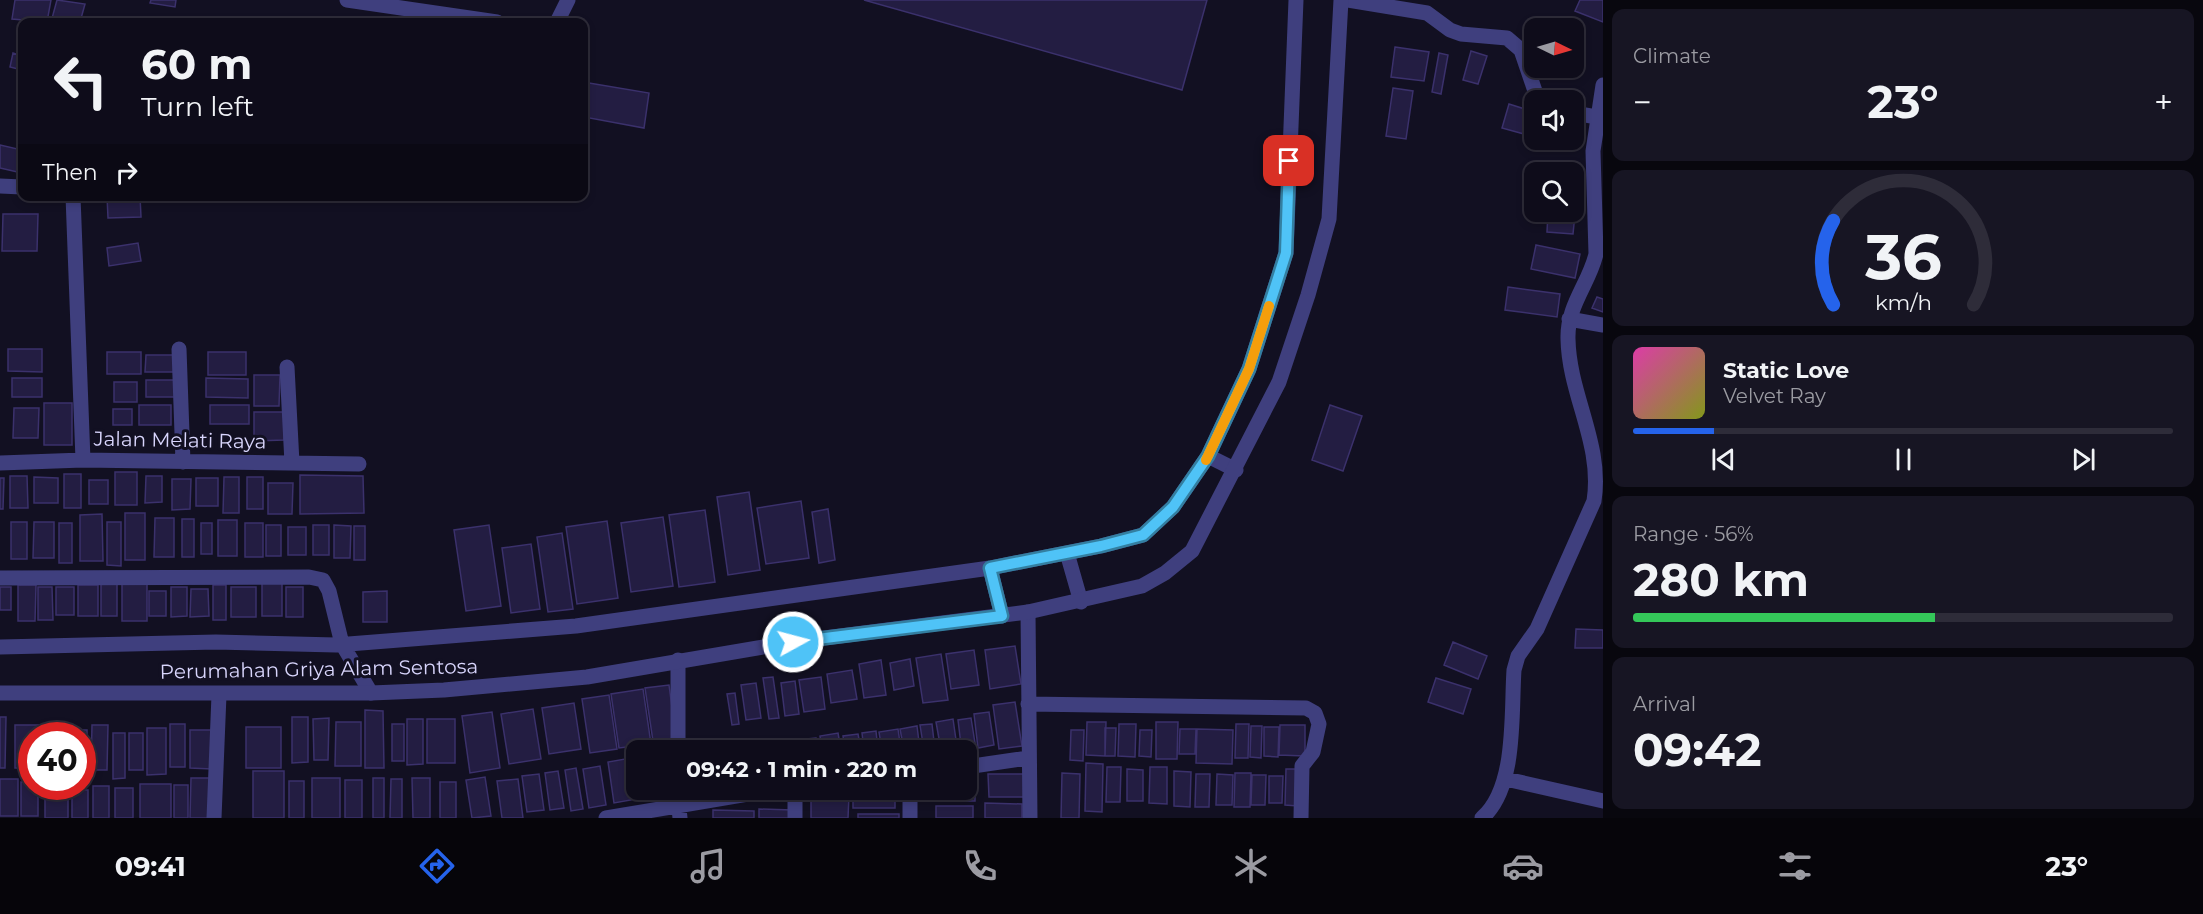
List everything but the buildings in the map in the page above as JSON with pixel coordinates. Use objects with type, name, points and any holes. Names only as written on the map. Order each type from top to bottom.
[{"type":"street","points":[[347,0],[470,18]]},
{"type":"street","points":[[559,18],[568,0]]},
{"type":"street","points":[[0,647],[216,642],[342,644],[576,626],[990,568],[1143,535],[1173,507],[1208,456],[1249,369],[1286,253],[1296,0]]},
{"type":"street","name":"Perumahan Griya Alam Sentosa","points":[[0,693],[219,695],[371,693],[444,690],[587,677],[793,642],[1028,612],[1081,602],[1142,586],[1185,559],[1192,551],[1236,470],[1279,382],[1308,294],[1329,219],[1341,0]]},
{"type":"street","points":[[1348,0],[1427,13],[1450,30],[1461,34],[1507,38],[1521,50],[1535,90]]},
{"type":"street","points":[[1482,818],[1496,800],[1506,779],[1514,670],[1518,656],[1537,629],[1598,502],[1595,457],[1574,382],[1568,339],[1569,319],[1580,289],[1592,270],[1596,254],[1592,169],[1603,85]]},
{"type":"street","points":[[1584,115],[1600,118]]},
{"type":"street","points":[[0,186],[18,187]]},
{"type":"street","points":[[73,201],[83,460]]},
{"type":"street","points":[[1569,319],[1603,325]]},
{"type":"street","points":[[179,349],[183,462]]},
{"type":"street","points":[[288,367],[292,463]]},
{"type":"street","points":[[1208,456],[1236,470]]},
{"type":"street","name":"Jalan Melati Raya","points":[[0,464],[83,460],[359,464]]},
{"type":"street","points":[[1067,553],[1081,602]]},
{"type":"street","points":[[990,568],[1002,616]]},
{"type":"street","points":[[0,578],[309,577],[323,580],[329,591],[342,644],[371,693]]},
{"type":"street","points":[[1028,612],[1030,818]]},
{"type":"street","points":[[678,660],[678,740]]},
{"type":"street","points":[[214,818],[219,695]]},
{"type":"street","points":[[1028,704],[1306,708],[1315,713],[1319,724],[1313,752],[1302,766],[1301,818]]},
{"type":"street","points":[[977,765],[1028,758]]},
{"type":"street","points":[[1506,779],[1603,801]]},
{"type":"street","points":[[606,818],[679,812],[731,800]]},
{"type":"street","points":[[795,800],[795,818]]},
{"type":"street","points":[[910,800],[910,818]]},
{"type":"slow traffic","points":[[1206,460],[1249,369],[1269,306]]},
{"type":"route","points":[[793,642],[1002,616],[990,568],[1101,546],[1143,535],[1173,507],[1208,456],[1249,369],[1286,253],[1289,161]]}]
